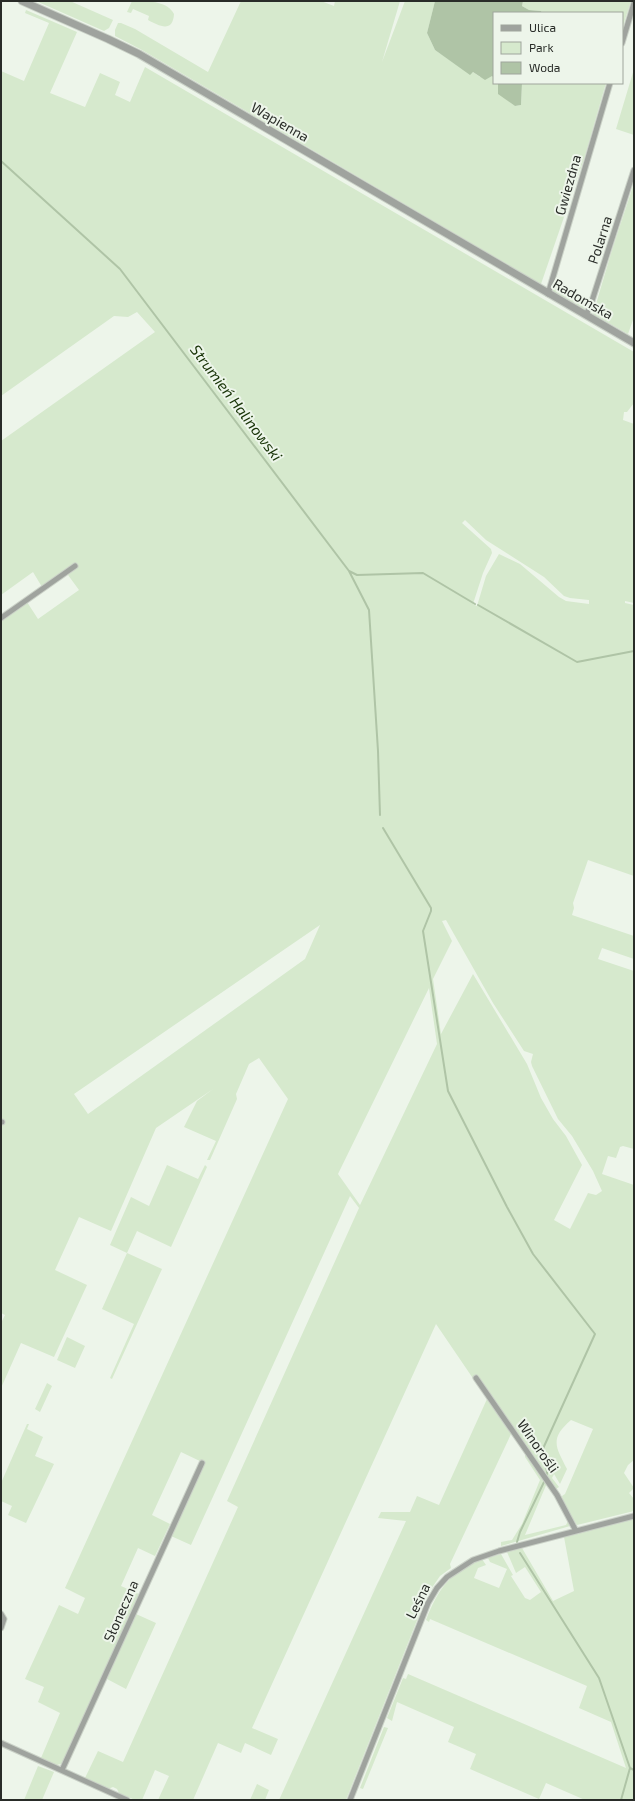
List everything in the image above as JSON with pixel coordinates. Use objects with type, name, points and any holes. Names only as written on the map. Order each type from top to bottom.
[{"type":"street","name":"Wapienna","points":[[22,1],[108,38],[139,54],[519,276]]},
{"type":"street","points":[[623,40],[634,3]]},
{"type":"street","name":"Gwiezdna","points":[[548,294],[610,84]]},
{"type":"street","name":"Polarna","points":[[586,315],[592,304],[634,170]]},
{"type":"street","name":"Radomska","points":[[519,276],[634,343]]},
{"type":"street","points":[[1,618],[75,566]]},
{"type":"street","name":"Winorośli","points":[[476,1378],[557,1495],[576,1531]]},
{"type":"street","name":"Słoneczna","points":[[62,1770],[202,1463]]},
{"type":"street","name":"Leśna","points":[[350,1800],[428,1603],[437,1588],[452,1572],[485,1555],[634,1516]]},
{"type":"street","points":[[1,1628],[2,1616]]},
{"type":"street","points":[[1,1743],[127,1800]]},
{"type":"green space","points":[[36,1],[70,1],[113,20],[109,28],[104,31]]},
{"type":"green space","points":[[132,1],[155,2],[166,6],[171,9],[174,14],[171,24],[168,26],[161,26],[148,20],[149,16],[133,9],[131,13],[127,12]]},
{"type":"green space","points":[[241,1],[321,1],[334,6],[335,1],[400,1],[382,62],[405,1],[435,1],[427,33],[435,50],[470,74],[473,72],[480,77],[492,76],[493,84],[499,84],[507,100],[515,106],[521,105],[522,84],[606,84],[585,156],[541,284],[142,50],[115,36],[115,30],[118,23],[135,29],[208,72]]},
{"type":"green space","points":[[523,1],[631,1],[623,26],[623,12],[542,12],[529,10],[522,6]]},
{"type":"green space","points":[[26,10],[77,32],[50,93],[85,107],[100,73],[120,82],[115,95],[130,102],[145,67],[634,352],[634,403],[627,412],[624,412],[623,420],[634,424],[634,603],[625,601],[625,603],[634,605],[634,876],[588,860],[573,903],[574,908],[572,915],[634,936],[634,959],[602,948],[598,959],[634,971],[634,1149],[623,1146],[620,1147],[616,1158],[608,1156],[602,1174],[634,1185],[634,1460],[628,1465],[624,1473],[634,1488],[629,1493],[634,1499],[634,1511],[577,1525],[564,1505],[562,1496],[565,1494],[593,1429],[571,1420],[564,1427],[557,1438],[558,1449],[567,1469],[560,1484],[554,1474],[552,1478],[559,1487],[556,1489],[538,1465],[547,1483],[525,1535],[566,1525],[568,1521],[570,1526],[501,1546],[501,1542],[512,1540],[522,1524],[540,1480],[525,1457],[525,1452],[511,1434],[450,1564],[451,1568],[440,1576],[427,1595],[346,1800],[279,1800],[406,1521],[378,1518],[381,1512],[410,1512],[417,1496],[439,1505],[487,1399],[436,1324],[252,1728],[278,1739],[271,1755],[245,1743],[241,1753],[218,1743],[193,1800],[158,1800],[169,1776],[155,1770],[142,1800],[135,1800],[119,1793],[117,1789],[113,1787],[108,1789],[85,1778],[98,1751],[123,1762],[238,1507],[227,1501],[359,1208],[350,1196],[191,1545],[171,1536],[204,1463],[181,1452],[152,1515],[170,1524],[155,1556],[138,1548],[121,1586],[139,1594],[64,1762],[61,1764],[55,1765],[46,1762],[41,1758],[60,1713],[38,1702],[44,1687],[25,1679],[59,1605],[78,1614],[85,1598],[65,1588],[288,1099],[259,1058],[249,1064],[236,1094],[237,1099],[210,1160],[207,1160],[216,1141],[184,1127],[197,1101],[213,1089],[156,1128],[111,1231],[79,1217],[55,1270],[87,1285],[54,1357],[21,1343],[1,1388],[1,1323],[5,1315],[1,1313],[1,1125],[4,1123],[1,1118],[1,620],[27,602],[38,619],[79,590],[68,575],[77,567],[75,564],[42,587],[33,572],[1,595],[1,441],[155,332],[137,312],[128,317],[114,316],[1,396],[1,71],[24,81],[49,23],[25,13]],"holes":[[[465,520],[486,540],[544,577],[564,596],[589,600],[589,604],[566,601],[559,597],[520,564],[499,554],[486,576],[477,606],[473,604],[483,573],[492,553],[491,549],[462,523]],[[446,920],[493,1003],[524,1051],[533,1054],[531,1062],[532,1066],[558,1119],[572,1136],[593,1171],[602,1191],[596,1195],[588,1193],[570,1229],[554,1220],[582,1165],[566,1136],[553,1119],[541,1098],[527,1064],[473,974],[441,1034],[433,979],[452,941],[442,921]],[[320,925],[305,959],[88,1114],[74,1094]],[[429,988],[437,1044],[360,1205],[338,1174]]]},
{"type":"green space","points":[[634,69],[634,135],[616,129]]},
{"type":"green space","points":[[634,183],[634,317],[628,334],[593,314]]},
{"type":"green space","points":[[553,287],[587,306],[586,310],[551,290]]},
{"type":"green space","points":[[167,1165],[198,1179],[205,1165],[207,1167],[171,1247],[137,1231],[127,1253],[110,1245],[131,1197],[149,1206]]},
{"type":"green space","points":[[127,1253],[162,1269],[112,1379],[110,1378],[134,1324],[102,1309]]},
{"type":"green space","points":[[67,1337],[85,1346],[75,1368],[57,1360]]},
{"type":"green space","points":[[47,1383],[52,1386],[40,1412],[35,1409]]},
{"type":"green space","points":[[27,1424],[29,1424],[27,1429],[43,1437],[35,1456],[54,1464],[26,1523],[8,1515],[12,1506],[1,1501],[1,1483]]},
{"type":"green space","points":[[634,1519],[634,1800],[585,1800],[546,1783],[539,1799],[470,1769],[476,1754],[448,1742],[454,1727],[397,1702],[392,1721],[387,1718],[403,1678],[406,1679],[408,1674],[626,1768],[611,1722],[579,1708],[587,1686],[430,1619],[429,1622],[426,1620],[435,1599],[446,1583],[461,1570],[482,1559],[486,1565],[478,1568],[474,1578],[499,1588],[507,1569],[490,1562],[488,1558],[501,1554],[513,1575],[511,1576],[525,1598],[530,1600],[541,1592],[525,1567],[516,1573],[507,1552],[522,1548],[553,1601],[574,1591],[564,1537]]},
{"type":"green space","points":[[136,1614],[156,1623],[126,1689],[107,1679]]},
{"type":"green space","points":[[384,1727],[388,1728],[363,1789],[360,1788]]},
{"type":"green space","points":[[38,1766],[54,1772],[42,1800],[24,1800]]},
{"type":"green space","points":[[257,1784],[269,1790],[265,1800],[250,1800]]},
{"type":"water","points":[[435,1],[523,1],[522,6],[529,10],[542,12],[493,12],[493,77],[492,76],[485,80],[473,72],[470,75],[435,50],[427,33]]},
{"type":"water","points":[[498,84],[522,84],[521,105],[515,106],[498,94]]},
{"type":"waterway","name":"Strumień Halinowski","points":[[1,161],[120,269],[349,571],[357,575],[423,573],[475,604]]},
{"type":"waterway","points":[[349,571],[369,610],[378,751],[380,815]]},
{"type":"waterway","name":"Strumień Halinowski","points":[[478,605],[577,662],[634,651]]},
{"type":"waterway","points":[[383,828],[431,908],[423,931],[448,1091],[507,1207],[533,1254],[595,1334],[541,1453],[547,1474]]},
{"type":"waterway","points":[[517,1542],[520,1532],[544,1482]]},
{"type":"waterway","points":[[520,1553],[599,1678],[630,1768],[634,1770]]},
{"type":"waterway","points":[[621,1800],[630,1768]]}]
